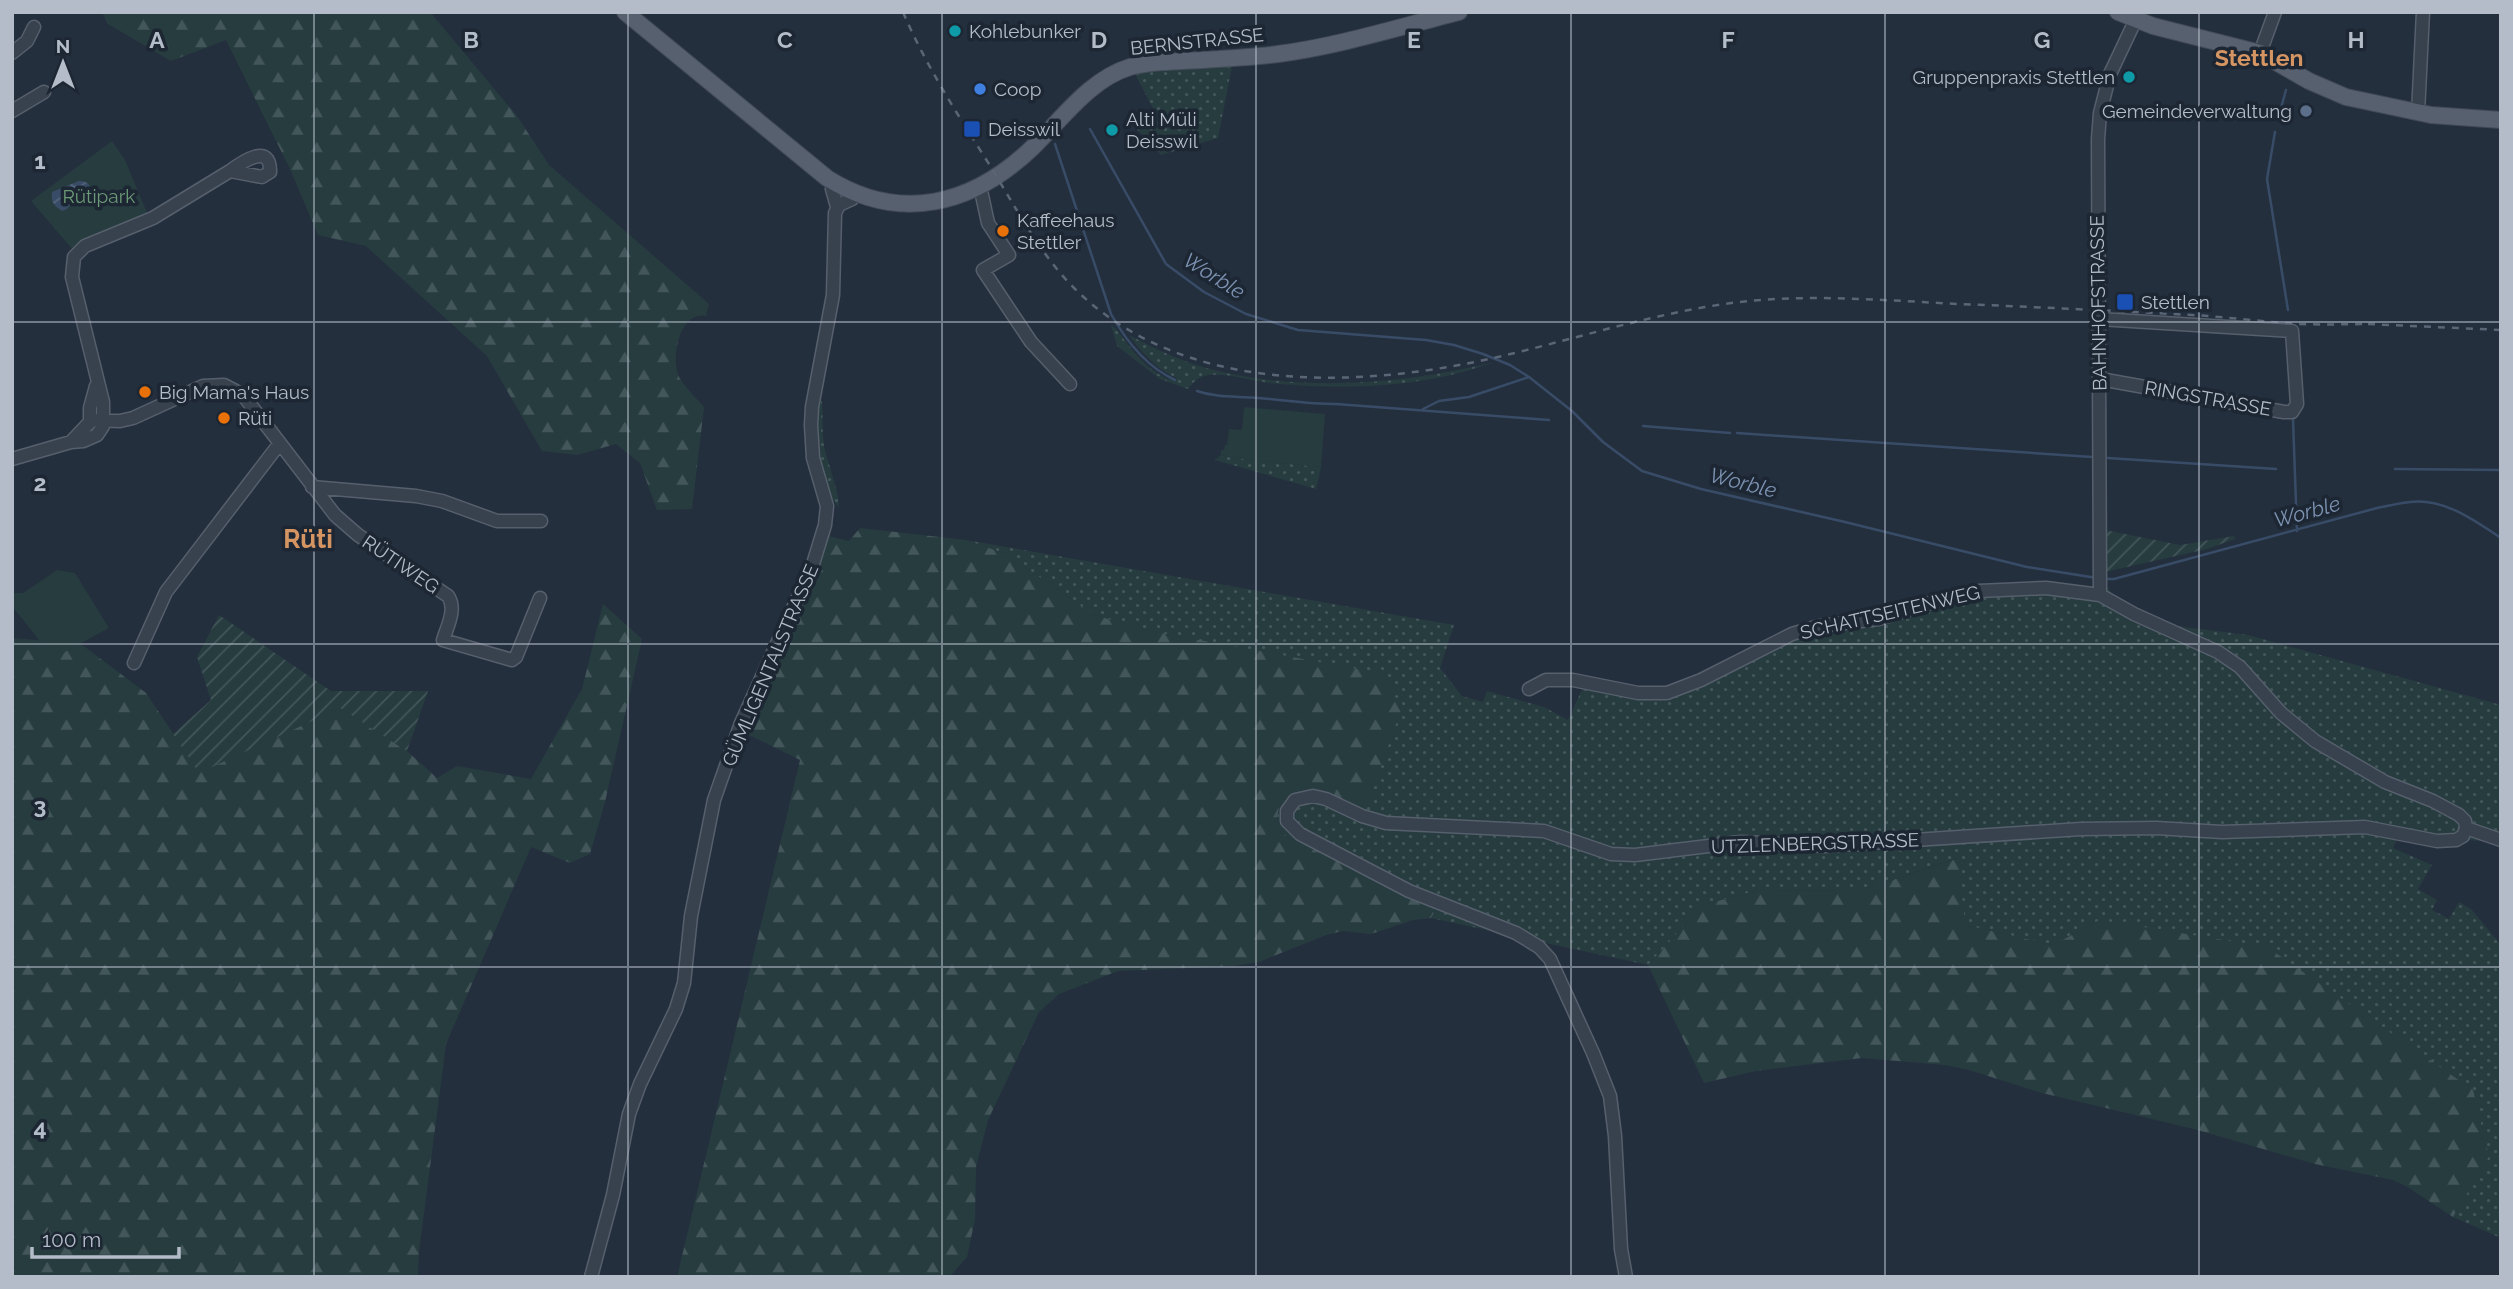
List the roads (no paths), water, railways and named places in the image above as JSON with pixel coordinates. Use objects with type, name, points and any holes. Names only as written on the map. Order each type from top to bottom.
[{"type":"main road","name":"BERNSTRASSE","points":[[625,12],[833,183],[856,194],[886,202],[919,204],[943,201],[980,186],[1020,159],[1098,83],[1122,70],[1148,64],[1295,52],[1459,12]]},
{"type":"main road","points":[[2118,12],[2153,26],[2260,53],[2334,93],[2418,113],[2501,120]]},
{"type":"street","points":[[2260,53],[2274,12]]},
{"type":"street","points":[[2418,113],[2423,12]]},
{"type":"street","name":"BAHNHOFSTRASSE","points":[[2099,591],[2097,177],[2100,113],[2115,60],[2136,19]]},
{"type":"street","points":[[12,53],[27,41],[34,27]]},
{"type":"street","points":[[12,111],[44,92]]},
{"type":"street","points":[[12,459],[83,441],[94,437],[101,430],[98,420],[101,396],[72,277],[74,257],[85,246],[153,218],[230,171]]},
{"type":"street","name":"GÜMLIGENTALSTRASSE","points":[[591,1277],[613,1195],[629,1114],[640,1084],[676,1009],[684,983],[691,916],[714,800],[741,723],[813,564],[825,525],[827,506],[813,458],[811,425],[834,288],[837,207],[833,183]]},
{"type":"street","points":[[980,186],[988,223],[1009,255],[983,270],[1025,334],[1070,384]]},
{"type":"street","points":[[837,207],[856,194]]},
{"type":"street","name":"RINGSTRASSE","points":[[2099,319],[2292,331],[2297,404],[2292,412],[2284,412],[2100,379]]},
{"type":"street","name":"RÜTIWEG","points":[[98,420],[133,418],[203,386],[223,385],[237,390],[246,397],[335,515],[358,535],[452,600],[443,640],[512,660],[521,646],[540,598]]},
{"type":"street","points":[[134,663],[166,592],[280,443]]},
{"type":"street","points":[[312,487],[416,496],[442,501],[497,521],[541,521]]},
{"type":"street","name":"SCHATTSEITENWEG","points":[[1529,689],[1546,680],[1573,680],[1638,693],[1667,693],[1701,681],[1792,634],[1818,626],[1878,619],[1953,596],[1979,591],[2046,588],[2099,591]]},
{"type":"street","points":[[2099,591],[2134,614],[2218,652],[2240,667],[2281,713],[2315,741],[2385,782],[2450,808],[2465,821],[2466,828],[2501,840]]},
{"type":"street","name":"UTZLENBERGSTRASSE","points":[[1626,1277],[1621,1249],[1611,1103],[1593,1052],[1550,959],[1539,947],[1516,933],[1409,891],[1309,839],[1287,821],[1287,811],[1295,800],[1306,796],[1319,797],[1362,816],[1396,824],[1544,831],[1611,854],[1635,855],[1741,842],[1824,846],[2119,828],[2222,832],[2365,827],[2447,841],[2463,836],[2466,828]]},
{"type":"water","points":[[79,181],[89,185],[89,194],[75,199],[62,211],[56,207],[52,192]]},
{"type":"waterway","points":[[2278,119],[2286,90]]},
{"type":"waterway","name":"Worble","points":[[1090,129],[1166,264],[1204,292],[1246,314],[1298,330],[1426,340],[1483,354],[1510,365],[1529,377],[1572,411],[1603,442],[1642,471],[1701,489],[2027,567],[2097,578]]},
{"type":"waterway","points":[[2275,132],[2267,179],[2288,310]]},
{"type":"waterway","points":[[1055,144],[1111,314],[1138,352],[1155,368],[1175,380]]},
{"type":"waterway","points":[[1423,409],[1439,401],[1469,397],[1529,377]]},
{"type":"waterway","points":[[1197,391],[1219,396],[1549,420]]},
{"type":"waterway","points":[[2293,419],[2297,531]]},
{"type":"waterway","points":[[1643,426],[1730,433]]},
{"type":"waterway","points":[[1737,433],[2092,457]]},
{"type":"waterway","points":[[2108,458],[2276,469]]},
{"type":"waterway","points":[[2395,469],[2501,470]]},
{"type":"waterway","name":"Worble","points":[[2103,579],[2114,579],[2377,508],[2410,502],[2435,503],[2447,507],[2501,538]]},
{"type":"railway","points":[[903,12],[954,109],[1028,229],[1061,274],[1116,322],[1162,347],[1211,364],[1263,374],[1317,378],[1424,371],[1475,362],[1700,308],[1776,299],[1868,299],[2192,315],[2300,324],[2375,324]]},
{"type":"railway","points":[[2368,324],[2501,330]]},
{"type":"place","name":"Kohlebunker","points":[[955,31]]},
{"type":"place","name":"Gruppenpraxis Stettlen","points":[[2129,77]]},
{"type":"place","name":"Coop","points":[[980,89]]},
{"type":"place","name":"Gemeindeverwaltung","points":[[2306,111]]},
{"type":"place","name":"Deisswil","points":[[972,129]]},
{"type":"place","name":"Alti Müli Deisswil","points":[[1112,130]]},
{"type":"place","name":"Kaffeehaus Stettler","points":[[1003,231]]},
{"type":"place","name":"Stettlen","points":[[2125,302]]},
{"type":"place","name":"Big Mama's Haus","points":[[145,392]]},
{"type":"place","name":"Rüti","points":[[224,418]]},
{"type":"district","name":"Stettlen","points":[[2259,58]]},
{"type":"district","name":"Rüti","points":[[308,539]]},
{"type":"park label","name":"Rütipark","points":[[99,196]]}]
